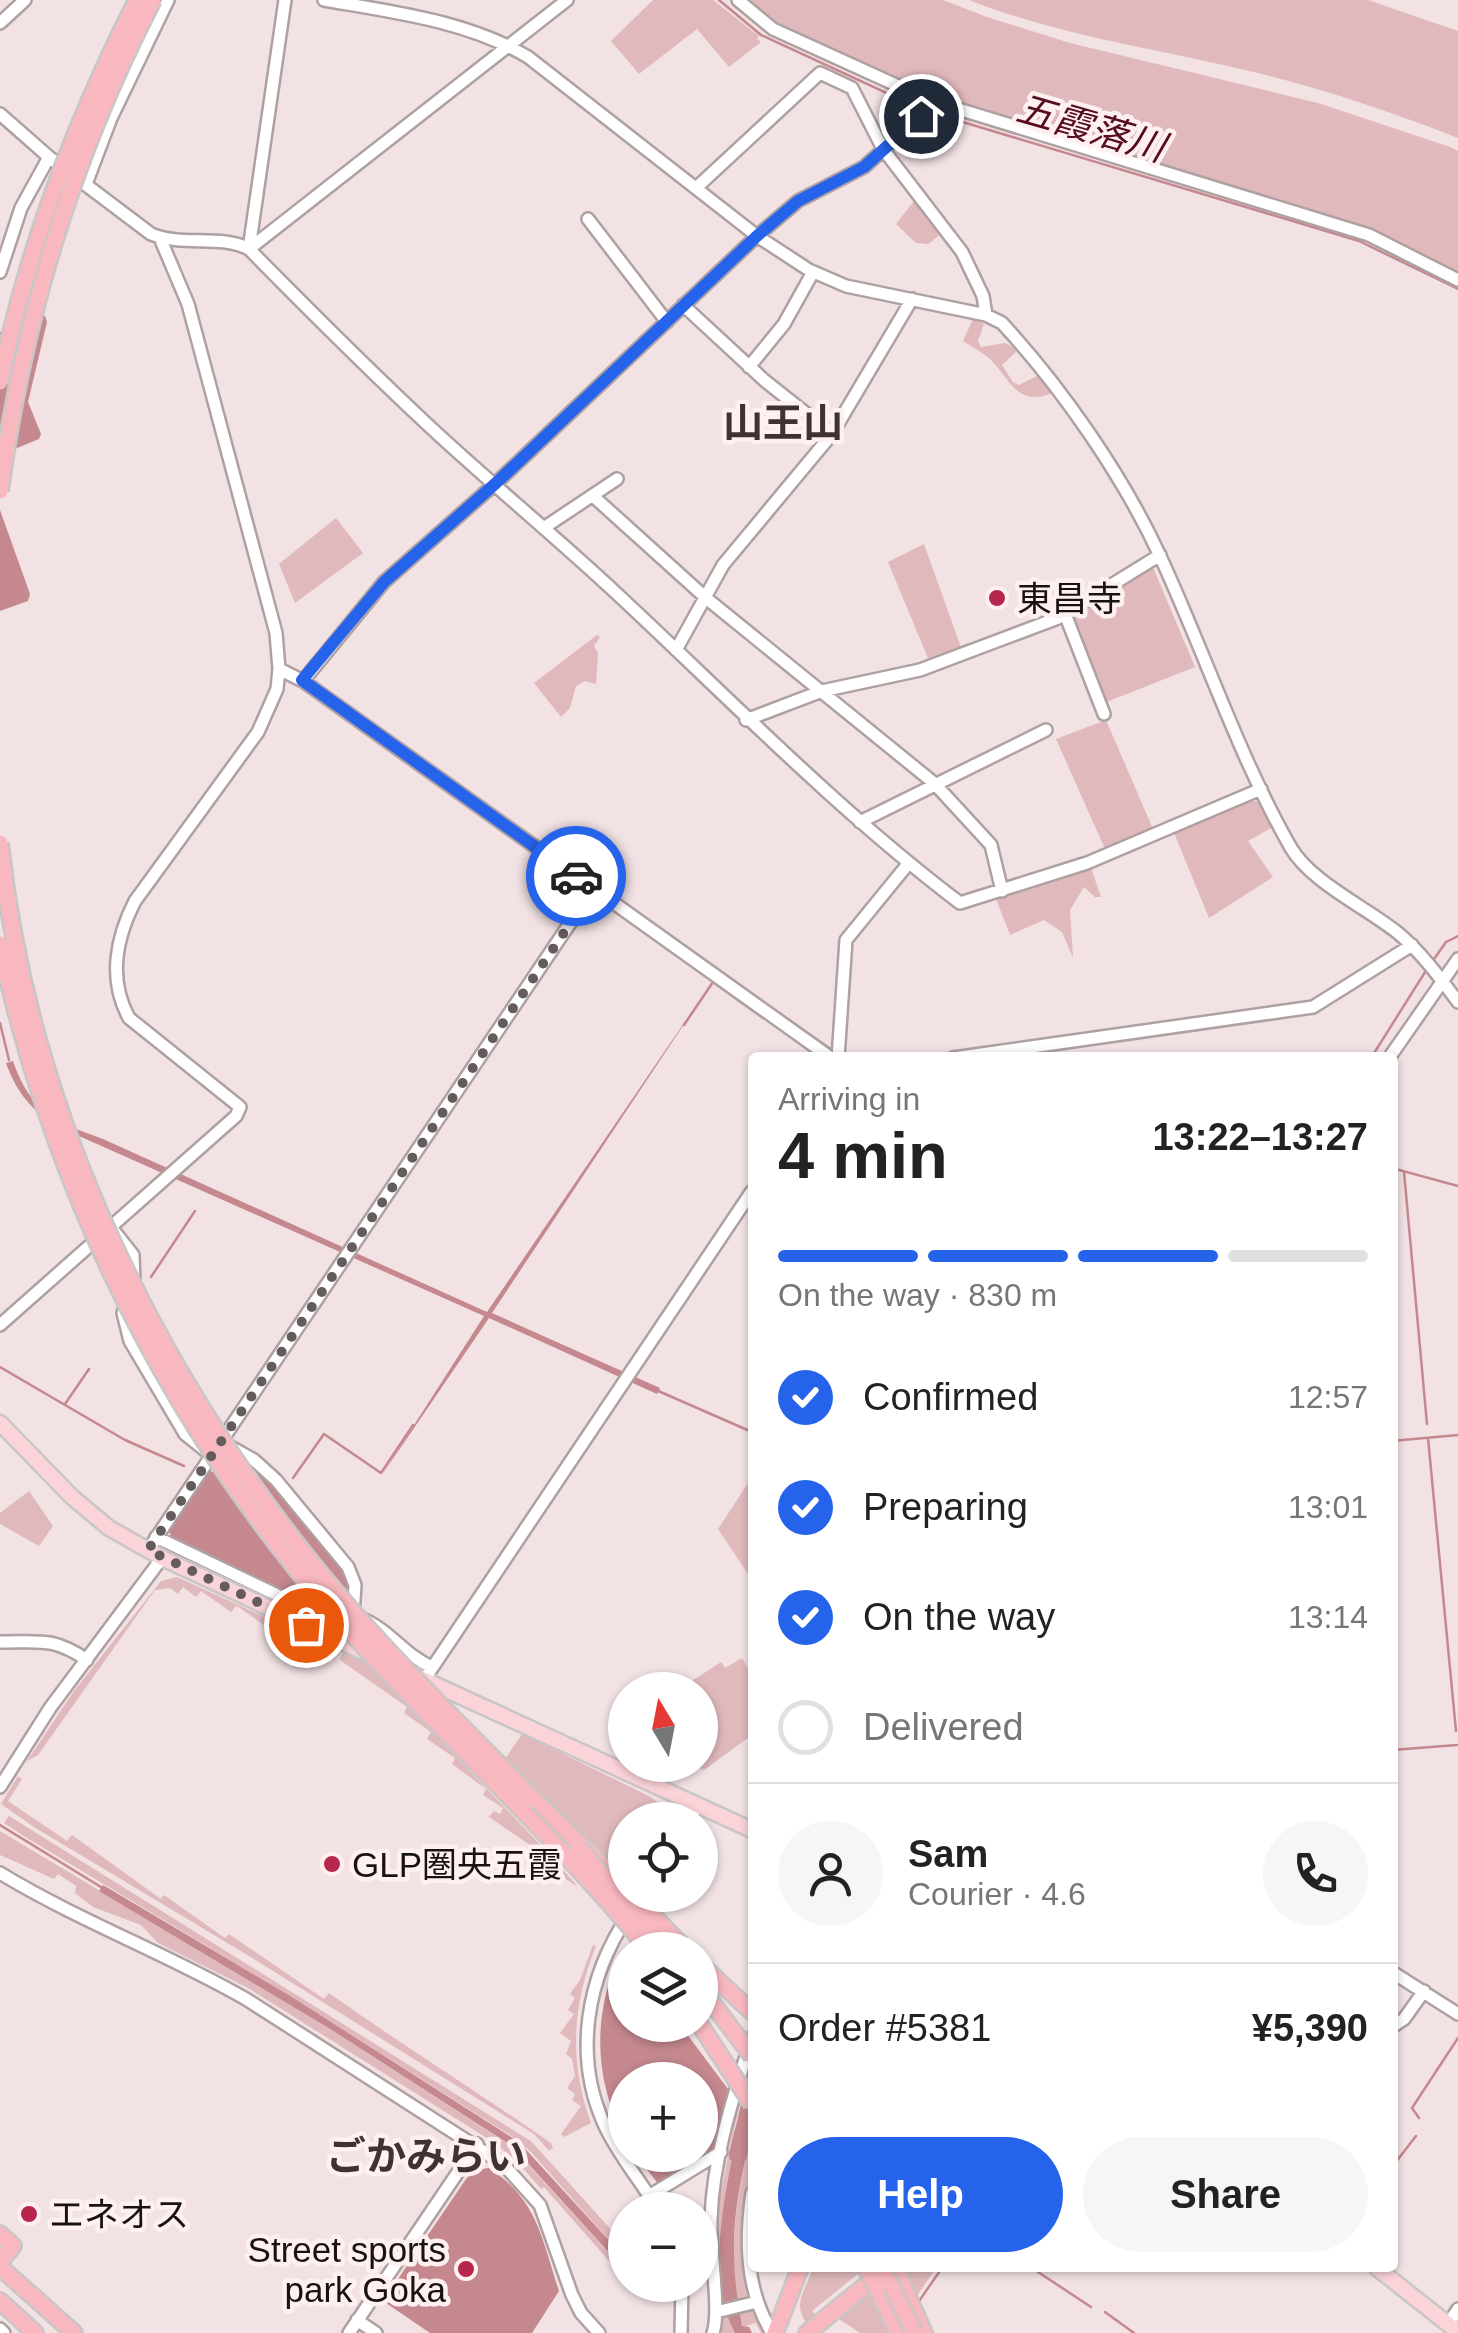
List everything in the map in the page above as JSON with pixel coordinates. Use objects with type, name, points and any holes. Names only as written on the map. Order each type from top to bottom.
[{"type":"highway","points":[[0,382],[45,210],[102,68],[137,0]]},
{"type":"highway","points":[[0,491],[20,366],[63,206],[92,128],[153,0]]},
{"type":"highway","points":[[0,843],[24,979],[58,1100],[86,1178],[158,1334],[233,1457],[308,1559],[652,1932]]},
{"type":"highway","points":[[0,944],[24,1041],[72,1185],[107,1267],[189,1418],[296,1568],[368,1650],[540,1826],[633,1932]]},
{"type":"highway","points":[[533,1800],[608,1870]]},
{"type":"highway","points":[[650,1912],[669,1932]]},
{"type":"highway","points":[[718,1981],[748,2008]]},
{"type":"highway","points":[[718,2012],[748,2051]]},
{"type":"highway","points":[[718,2039],[748,2080]]},
{"type":"highway","points":[[711,2042],[748,2098]]},
{"type":"highway","points":[[0,2234],[13,2246],[0,2264],[74,2333]]},
{"type":"highway","points":[[773,2333],[798,2272]]},
{"type":"highway","points":[[868,2272],[898,2333]]},
{"type":"highway","points":[[797,2333],[880,2272]]},
{"type":"highway","points":[[887,2272],[914,2333]]},
{"type":"highway","points":[[887,2272],[924,2333]]},
{"type":"highway","points":[[0,2300],[35,2333]]},
{"type":"highway","points":[[808,2333],[818,2318]]},
{"type":"main road","points":[[0,1423],[89,1513],[152,1544],[162,1558],[428,1674],[690,1802]]},
{"type":"main road","points":[[718,1815],[748,1828]]},
{"type":"main road","points":[[1382,2272],[1453,2328]]},
{"type":"street","points":[[0,23],[25,0]]},
{"type":"street","points":[[86,184],[133,70],[168,0]]},
{"type":"street","points":[[248,249],[284,0]]},
{"type":"street","points":[[324,0],[362,3],[508,45],[757,236],[813,272],[846,286],[986,316],[1002,324],[1073,413],[1137,511],[1160,555],[1261,790],[1294,853],[1331,886],[1412,945],[1458,1002]]},
{"type":"street","points":[[248,249],[567,0]]},
{"type":"street","points":[[738,0],[773,28],[925,107],[1369,234],[1458,280]]},
{"type":"street","points":[[696,188],[820,73],[852,88],[884,149],[962,252],[984,296],[986,316]]},
{"type":"street","points":[[302,680],[384,582],[496,483],[757,236],[798,201],[864,167],[925,107]]},
{"type":"street","points":[[0,114],[50,157],[160,238],[235,244],[248,249],[342,344],[545,527],[746,720],[908,864],[960,903],[1086,862],[1261,790]]},
{"type":"street","points":[[0,272],[21,208],[50,157]]},
{"type":"street","points":[[588,219],[666,322]]},
{"type":"street","points":[[0,1325],[236,1116],[240,1106],[130,1018],[117,980],[118,944],[135,901],[258,732],[280,669],[276,632],[188,304],[160,238]]},
{"type":"street","points":[[750,367],[784,324],[813,272]]},
{"type":"street","points":[[676,650],[723,565],[832,434],[912,300]]},
{"type":"street","points":[[684,306],[832,434]]},
{"type":"street","points":[[545,527],[617,479]]},
{"type":"street","points":[[592,496],[706,598],[934,783],[992,845],[1002,892]]},
{"type":"street","points":[[746,720],[822,690],[920,670],[1065,614],[1160,555]]},
{"type":"street","points":[[1065,614],[1104,714]]},
{"type":"street","points":[[280,669],[302,680],[826,1052]]},
{"type":"street","points":[[860,822],[1046,730]]},
{"type":"street","points":[[836,1052],[846,940],[908,864]]},
{"type":"street","points":[[594,888],[152,1544],[317,1614],[335,1619],[353,1617],[374,1624],[428,1674],[748,1196]]},
{"type":"street","points":[[995,1052],[1313,1006],[1412,945]]},
{"type":"street","points":[[1393,1052],[1440,979],[1458,959]]},
{"type":"street","points":[[110,1226],[129,1247],[136,1268],[123,1313],[130,1341],[185,1434],[211,1455]]},
{"type":"street","points":[[220,1441],[254,1460],[276,1480],[348,1567],[355,1586],[353,1617]]},
{"type":"street","points":[[0,1787],[50,1708],[162,1558]]},
{"type":"street","points":[[0,1642],[63,1644],[87,1660]]},
{"type":"street","points":[[0,1873],[59,1908],[246,1999],[476,2144],[523,2183],[540,2206],[572,2295],[599,2333]]},
{"type":"street","points":[[631,1912],[599,1970],[587,2034],[594,2095],[603,2122],[647,2192]]},
{"type":"street","points":[[1398,1976],[1458,2014]]},
{"type":"street","points":[[1398,2022],[1424,1991]]},
{"type":"street","points":[[713,2333],[716,2312],[710,2214],[730,2108],[748,2050]]},
{"type":"street","points":[[348,2333],[476,2144]]},
{"type":"street","points":[[656,2192],[721,2152]]},
{"type":"street","points":[[751,2272],[756,2302],[773,2333]]},
{"type":"street","points":[[681,2333],[683,2302]]},
{"type":"street","points":[[716,2312],[756,2302]]},
{"type":"street","points":[[1453,2328],[1458,2309]]},
{"type":"street","points":[[357,2320],[376,2333]]},
{"type":"shaded area","points":[[653,0],[713,0],[759,36],[761,42],[729,67],[697,29],[639,74],[611,41]]},
{"type":"shaded area","points":[[745,0],[943,0],[1070,43],[1318,103],[1450,147],[1458,151],[1458,272],[1377,232],[935,98],[778,26]]},
{"type":"shaded area","points":[[969,0],[1368,0],[1458,31],[1458,138],[1299,84],[1071,32]]},
{"type":"shaded area","points":[[914,201],[942,233],[928,244],[916,243],[896,224]]},
{"type":"shaded area","points":[[36,313],[45,316],[47,322],[28,402],[41,434],[39,439],[0,455],[0,332]]},
{"type":"shaded area","points":[[974,317],[984,324],[978,341],[981,347],[1005,343],[1015,348],[1016,352],[1002,365],[1013,382],[1019,385],[1037,376],[1053,393],[1030,397],[1022,394],[990,359],[963,341]]},
{"type":"shaded area","points":[[0,510],[30,594],[28,601],[0,611]]},
{"type":"shaded area","points":[[336,518],[363,553],[295,603],[279,564]]},
{"type":"shaded area","points":[[924,544],[963,653],[930,663],[888,562]]},
{"type":"shaded area","points":[[1152,565],[1195,667],[1104,703],[1070,618]]},
{"type":"shaded area","points":[[597,635],[600,637],[594,646],[598,653],[596,684],[585,681],[576,686],[570,708],[561,717],[534,683]]},
{"type":"shaded area","points":[[1106,720],[1153,829],[1105,849],[1056,739]]},
{"type":"shaded area","points":[[1251,800],[1261,803],[1273,827],[1248,841],[1273,877],[1209,918],[1174,833]]},
{"type":"shaded area","points":[[1090,865],[1101,897],[1095,897],[1084,887],[1070,910],[1073,958],[1062,932],[1044,920],[1010,935],[996,899]]},
{"type":"shaded area","points":[[714,979],[492,1313],[660,1388],[657,1394],[489,1318],[382,1475],[484,1316],[61,1128],[27,1101],[6,1063],[13,1061],[36,1103],[71,1127],[487,1312]]},
{"type":"shaded area","points":[[227,1445],[282,1492],[346,1575],[350,1609],[346,1612],[317,1608],[171,1536],[169,1530],[209,1471],[214,1472]]},
{"type":"shaded area","points":[[748,1483],[748,1574],[718,1529]]},
{"type":"shaded area","points":[[29,1491],[53,1526],[39,1546],[0,1524],[0,1513]]},
{"type":"shaded area","points":[[177,1577],[324,1644],[326,1648],[321,1656],[274,1623],[269,1629],[240,1608],[236,1606],[231,1612],[201,1591],[196,1597],[183,1587],[178,1594],[170,1588],[155,1590],[38,1755],[27,1761],[74,1691],[161,1581]]},
{"type":"shaded area","points":[[343,1652],[366,1663],[554,1859],[578,1887],[552,1870],[556,1863],[489,1817],[494,1811],[500,1814],[503,1808],[483,1795],[486,1789],[452,1764],[455,1758],[427,1739],[431,1732],[404,1713],[407,1707],[340,1660]]},
{"type":"shaded area","points":[[742,1658],[748,1668],[748,1738],[718,1760],[718,1672],[706,1672],[721,1662],[725,1668]]},
{"type":"shaded area","points":[[522,1734],[608,1776],[608,1782],[620,1782],[658,1802],[608,1802],[608,1861],[505,1759]]},
{"type":"shaded area","points":[[18,1776],[22,1779],[8,1801],[67,1841],[72,1835],[161,1899],[164,1895],[225,1938],[229,1934],[324,1999],[329,1993],[551,2143],[553,2148],[549,2151],[534,2134],[34,1827],[1,1804]]},
{"type":"shaded area","points":[[9,1816],[531,2141],[608,2226],[608,2239],[530,2151],[511,2136],[292,1997],[4,1823]]},
{"type":"shaded area","points":[[0,1831],[327,2027],[511,2146],[608,2252],[608,2260],[544,2187],[541,2189],[516,2160],[490,2140],[248,1988],[158,1943],[141,1925],[93,1907],[75,1893],[76,1886],[58,1874],[54,1879],[0,1855]]},
{"type":"shaded area","points":[[103,1885],[292,1997],[519,2142],[608,2239],[608,2251],[512,2146],[327,2027],[99,1891]]},
{"type":"shaded area","points":[[593,1945],[596,1946],[582,1990],[576,2034],[579,2078],[591,2123],[564,2137],[561,2134],[581,2106],[572,2100],[575,2094],[567,2088],[575,2076],[572,2059],[566,2054],[571,2041],[560,2033],[574,2014],[568,2010],[575,1998],[570,1994],[580,1980]]},
{"type":"shaded area","points":[[608,1987],[608,2042],[693,2042],[708,2062],[608,2062],[608,2096],[600,2045]]},
{"type":"shaded area","points":[[718,2076],[728,2089],[718,2132]]},
{"type":"shaded area","points":[[740,2093],[719,2261],[726,2311],[735,2333],[718,2333],[722,2314],[718,2250],[718,2208]]},
{"type":"shaded area","points":[[738,2132],[748,2134],[734,2252],[742,2326],[749,2327],[752,2333],[735,2333],[721,2287],[720,2234]]},
{"type":"shaded area","points":[[748,2149],[748,2272],[752,2272],[755,2308],[768,2333],[761,2333],[756,2323],[742,2327],[737,2302],[734,2254]]},
{"type":"shaded area","points":[[489,2168],[518,2194],[536,2222],[559,2291],[532,2333],[430,2333],[383,2301],[466,2179],[474,2170]]},
{"type":"shaded area","points":[[649,2172],[679,2172],[659,2185]]},
{"type":"shaded area","points":[[811,2272],[858,2272],[812,2311],[823,2324],[890,2272],[933,2272],[914,2300],[928,2333],[860,2333],[839,2319],[823,2333],[814,2333],[802,2316],[802,2295]]},
{"type":"waterway","name":"五霞落川","points":[[719,0],[761,35],[919,108]]},
{"type":"waterway","name":"五霞落川","points":[[926,111],[1359,241],[1458,289]]},
{"type":"waterway","name":"五霞落川","points":[[1432,962],[1446,942],[1458,936]]},
{"type":"waterway","name":"五霞落川","points":[[1375,1052],[1427,969]]},
{"type":"waterway","points":[[684,1025],[713,982],[763,1018]]},
{"type":"waterway","points":[[772,1008],[832,1050]]},
{"type":"waterway","points":[[0,1023],[9,1060]]},
{"type":"waterway","points":[[1398,1170],[1458,1186]]},
{"type":"waterway","points":[[1404,1172],[1427,1424]]},
{"type":"waterway","points":[[151,1277],[195,1211]]},
{"type":"waterway","points":[[0,1367],[125,1440],[184,1466]]},
{"type":"waterway","points":[[65,1404],[89,1369]]},
{"type":"waterway","points":[[656,1390],[748,1430]]},
{"type":"waterway","points":[[293,1478],[324,1434],[381,1473],[413,1425]]},
{"type":"waterway","points":[[1398,1440],[1458,1435]]},
{"type":"waterway","points":[[1428,1438],[1456,1731]]},
{"type":"waterway","points":[[1398,1750],[1457,1745]]},
{"type":"waterway","points":[[0,1825],[101,1887]]},
{"type":"waterway","points":[[1419,2118],[1412,2108],[1458,2038]]},
{"type":"waterway","name":"五霞落川","points":[[738,2155],[748,2114]]},
{"type":"waterway","points":[[1398,2159],[1416,2136]]},
{"type":"waterway","points":[[917,2304],[939,2272]]},
{"type":"waterway","points":[[1038,2272],[1091,2307]]},
{"type":"waterway","points":[[1105,2312],[1134,2333]]},
{"type":"way so far","points":[[306,1625],[148,1550],[594,888],[576,876]]},
{"type":"place","name":"東昌寺","points":[[997,598]]},
{"type":"place","name":"GLP圏央五霞","points":[[332,1864]]},
{"type":"place","name":"エネオス","points":[[29,2214]]},
{"type":"place","name":"Street sports park Goka","points":[[466,2269]]},
{"type":"district","name":"山王山","points":[[783,423]]},
{"type":"district","name":"ごかみらい","points":[[426,2156]]},
{"type":"route","points":[[576,876],[302,680],[384,582],[496,483],[757,236],[798,201],[864,167],[921,116]]}]
